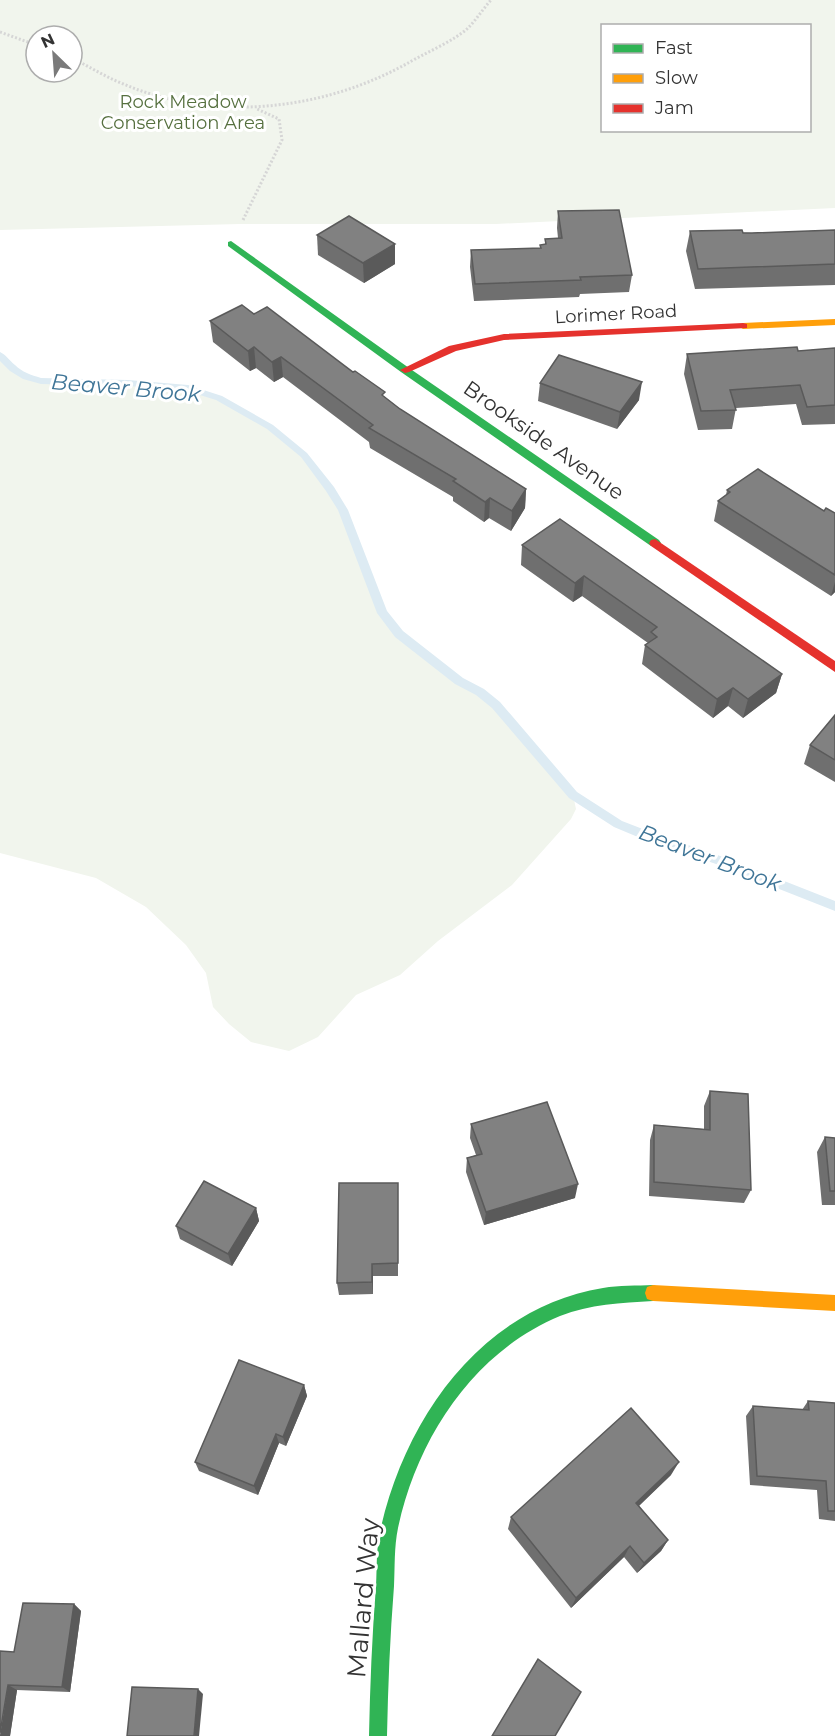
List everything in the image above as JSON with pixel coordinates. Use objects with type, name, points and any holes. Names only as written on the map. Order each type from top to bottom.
[{"type":"street","name":"Brookside Avenue","points":[[231,244],[405,370],[835,667]]},
{"type":"street","name":"Lorimer Road","points":[[405,370],[442,350],[470,342],[504,337],[835,322]]},
{"type":"street","name":"Mallard Way","points":[[378,1736],[381,1630],[389,1529],[404,1473],[424,1430],[448,1393],[477,1360],[514,1331],[551,1312],[588,1298],[616,1293],[835,1303]]},
{"type":"path","points":[[84,64],[122,84],[179,101],[217,107],[256,108],[323,97],[384,76],[466,30],[491,0]]},
{"type":"path","points":[[0,32],[24,41]]},
{"type":"path","points":[[231,244],[282,140],[279,119],[256,108]]},
{"type":"green space","name":"Rock Meadow Conservation Area","points":[[0,0],[835,0],[835,208],[496,224],[240,224],[0,230]]},
{"type":"green space","points":[[0,355],[19,371],[41,381],[168,386],[210,394],[257,416],[278,432],[298,449],[331,489],[343,510],[372,594],[384,616],[404,638],[457,679],[485,696],[504,713],[573,795],[576,809],[571,819],[512,885],[438,941],[400,975],[356,995],[318,1037],[289,1051],[251,1042],[229,1024],[213,1007],[206,973],[186,945],[146,907],[96,878],[0,853]]},
{"type":"building","points":[[619,210],[632,275],[580,277],[581,280],[475,284],[471,250],[541,248],[540,245],[546,244],[545,239],[562,238],[558,211]]},
{"type":"building","points":[[349,216],[395,244],[363,263],[317,235]]},
{"type":"building","points":[[742,230],[743,233],[752,233],[835,230],[835,264],[698,269],[690,231]]},
{"type":"building","points":[[242,305],[254,314],[267,307],[353,372],[355,371],[385,392],[382,395],[400,409],[526,489],[512,511],[490,498],[485,502],[453,481],[456,479],[369,428],[373,425],[281,357],[272,362],[254,347],[248,351],[210,321]]},
{"type":"building","points":[[797,347],[798,351],[835,348],[835,405],[807,407],[800,385],[730,390],[736,410],[701,411],[687,354]]},
{"type":"building","points":[[559,355],[642,382],[620,412],[540,383]]},
{"type":"building","points":[[758,469],[824,511],[826,508],[835,513],[835,575],[718,501],[730,492],[727,490]]},
{"type":"building","points":[[560,519],[782,674],[748,699],[733,688],[717,699],[645,645],[657,637],[651,632],[657,627],[584,576],[575,583],[522,545]]},
{"type":"building","points":[[835,715],[835,760],[810,745]]},
{"type":"building","points":[[710,1091],[748,1094],[751,1190],[654,1182],[654,1125],[710,1130]]},
{"type":"building","points":[[547,1102],[578,1184],[486,1212],[467,1158],[482,1154],[471,1124]]},
{"type":"building","points":[[825,1137],[835,1138],[835,1191],[830,1191]]},
{"type":"building","points":[[204,1181],[256,1208],[228,1254],[176,1226]]},
{"type":"building","points":[[339,1183],[398,1183],[398,1263],[372,1264],[372,1282],[337,1283]]},
{"type":"building","points":[[239,1360],[304,1385],[283,1437],[276,1434],[254,1486],[195,1462]]},
{"type":"building","points":[[808,1401],[835,1403],[835,1511],[828,1511],[826,1481],[757,1476],[753,1406],[809,1410]]},
{"type":"building","points":[[631,1408],[679,1462],[636,1503],[668,1540],[644,1563],[630,1546],[576,1598],[511,1517]]},
{"type":"building","points":[[23,1603],[74,1604],[62,1687],[8,1685],[0,1733],[0,1651],[14,1652]]},
{"type":"building","points":[[538,1659],[581,1692],[555,1736],[492,1736]]},
{"type":"building","points":[[132,1687],[198,1689],[194,1736],[127,1736]]},
{"type":"waterway","name":"Beaver Brook","points":[[0,355],[13,369],[26,377],[41,381],[128,383],[188,388],[219,398],[270,427],[304,455],[330,489],[343,510],[382,613],[399,634],[459,681],[480,692],[496,705],[573,795],[618,824],[649,837],[719,860],[835,906]]},
{"type":"traffic: fast","points":[[231,244],[405,370],[655,543]]},
{"type":"traffic: fast","points":[[378,1736],[388,1534],[402,1481],[422,1436],[448,1396],[479,1360],[516,1331],[557,1309],[603,1296],[653,1293]]},
{"type":"traffic: slow","points":[[743,326],[835,322]]},
{"type":"traffic: slow","points":[[653,1293],[835,1303]]},
{"type":"traffic: jam","points":[[405,370],[453,348],[504,337],[743,326]]},
{"type":"traffic: jam","points":[[655,543],[835,667]]}]
